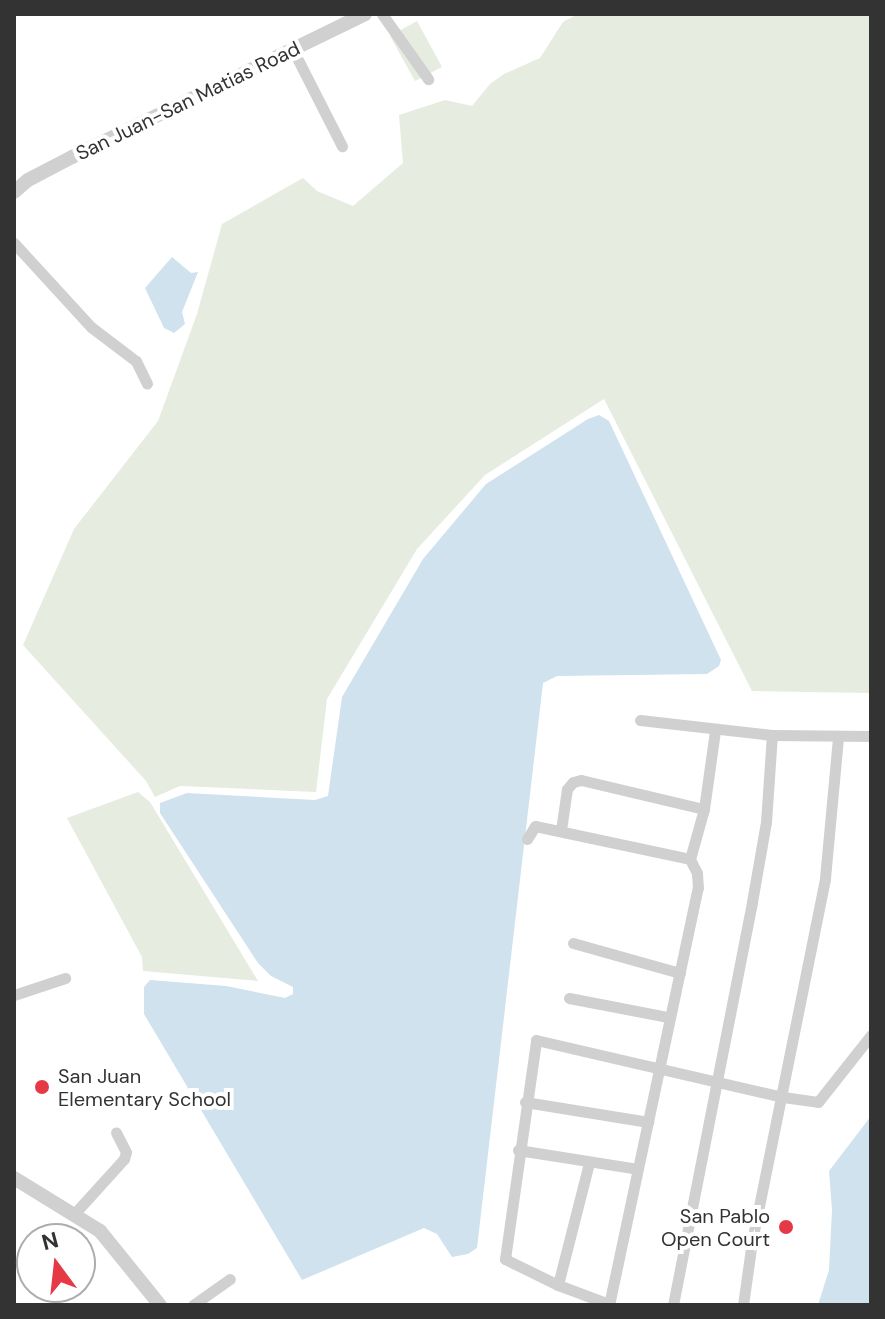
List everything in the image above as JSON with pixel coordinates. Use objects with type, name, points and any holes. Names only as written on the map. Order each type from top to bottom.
[{"type":"street","name":"San Juan-San Matias Road","points":[[14,192],[28,180],[72,157],[365,14]]},
{"type":"street","points":[[382,14],[428,79]]},
{"type":"street","points":[[293,50],[342,146]]},
{"type":"street","points":[[14,243],[91,327],[136,361],[147,384]]},
{"type":"street","points":[[640,720],[715,731],[772,735],[871,736]]},
{"type":"street","points":[[715,731],[704,809],[690,859],[697,873],[698,888],[668,1017],[661,1068],[609,1304],[558,1285],[505,1259],[518,1150],[536,1040],[661,1068],[717,1083],[818,1102],[871,1035]]},
{"type":"street","points":[[673,1305],[766,822],[772,735]]},
{"type":"street","points":[[743,1305],[752,1241],[825,878],[838,737]]},
{"type":"street","points":[[561,830],[567,789],[573,782],[581,780],[704,809]]},
{"type":"street","points":[[527,839],[535,826],[690,859]]},
{"type":"street","points":[[573,943],[680,973]]},
{"type":"street","points":[[14,995],[65,978]]},
{"type":"street","points":[[569,998],[668,1017]]},
{"type":"street","points":[[525,1102],[648,1122]]},
{"type":"street","points":[[75,1213],[124,1159],[126,1152],[116,1132]]},
{"type":"street","points":[[518,1150],[638,1169]]},
{"type":"street","points":[[558,1285],[589,1163]]},
{"type":"street","points":[[14,1178],[75,1213],[112,1244],[160,1305]]},
{"type":"street","points":[[193,1305],[230,1279]]},
{"type":"shaded area","points":[[578,14],[871,14],[871,693],[752,691],[604,399],[485,475],[417,549],[327,699],[316,792],[180,786],[155,797],[146,781],[23,645],[74,529],[158,421],[197,314],[222,224],[303,178],[317,191],[353,206],[403,163],[399,115],[445,100],[472,106],[490,84],[504,74],[540,58],[563,22]]},
{"type":"shaded area","points":[[417,21],[442,67],[415,81],[390,36]]},
{"type":"shaded area","points":[[138,792],[150,802],[258,981],[143,971],[142,957],[67,818]]},
{"type":"water","points":[[172,257],[191,273],[198,272],[182,312],[185,324],[174,333],[164,328],[145,288]]},
{"type":"water","points":[[599,415],[609,421],[721,660],[719,666],[707,674],[557,676],[543,683],[477,1248],[468,1254],[452,1257],[437,1234],[424,1228],[302,1280],[144,1014],[144,987],[150,980],[226,986],[285,998],[293,994],[293,987],[271,976],[258,963],[160,813],[160,803],[187,793],[315,800],[328,796],[342,697],[423,559],[486,484]]},
{"type":"water","points":[[871,1116],[871,1305],[818,1305],[829,1270],[832,1210],[829,1171]]},
{"type":"place","name":"San Juan Elementary School","points":[[42,1087]]},
{"type":"place","name":"San Pablo Open Court","points":[[786,1227]]}]
